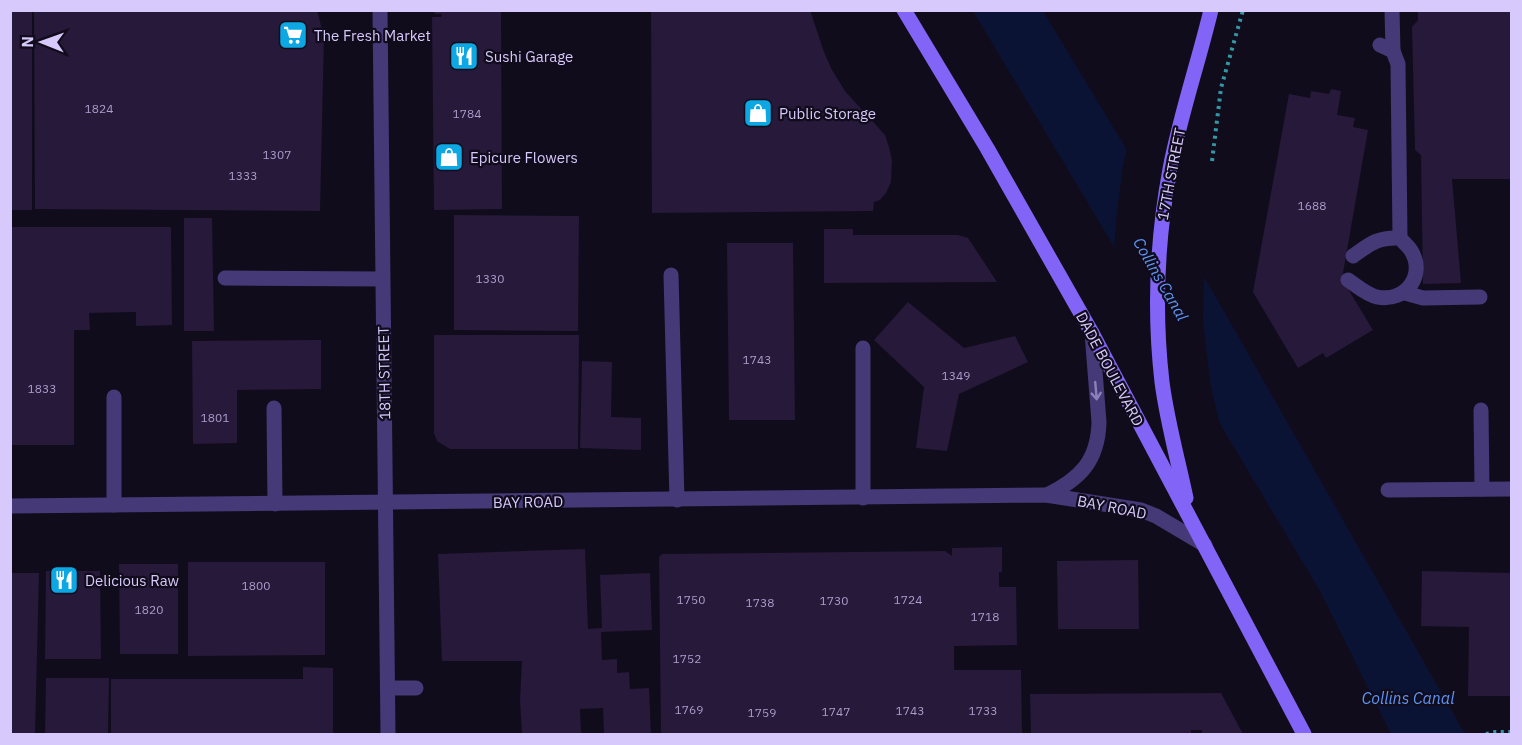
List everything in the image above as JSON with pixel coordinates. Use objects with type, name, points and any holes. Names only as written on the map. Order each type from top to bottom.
[{"type":"main road","name":"DADE BOULEVARD","points":[[904,10],[987,148],[1092,333],[1304,735]]},
{"type":"main road","name":"17TH STREET","points":[[1191,519],[1167,411],[1158,329],[1158,260],[1170,168],[1210,10]]},
{"type":"street","name":"18TH STREET","points":[[380,10],[388,735]]},
{"type":"street","points":[[1348,280],[1375,297],[1392,298],[1405,292],[1414,281],[1415,265],[1411,250],[1400,238],[1398,64],[1386,48],[1392,10]]},
{"type":"street","points":[[1353,256],[1374,241],[1400,238]]},
{"type":"street","points":[[670,275],[677,501]]},
{"type":"street","points":[[225,278],[382,279]]},
{"type":"street","points":[[1405,292],[1423,298],[1480,297]]},
{"type":"street","name":"BAY ROAD","points":[[1046,495],[1067,485],[1081,473],[1095,451],[1099,422],[1092,333]]},
{"type":"street","points":[[863,348],[863,498]]},
{"type":"street","points":[[114,397],[114,505]]},
{"type":"street","points":[[274,408],[275,504]]},
{"type":"street","points":[[1481,410],[1482,489]]},
{"type":"street","points":[[1388,490],[1512,489]]},
{"type":"street","name":"BAY ROAD","points":[[10,506],[677,501],[1046,495],[1141,510],[1156,516],[1205,545]]},
{"type":"street","points":[[388,688],[416,687]]},
{"type":"path","points":[[1212,161],[1221,88],[1243,10]]},
{"type":"path","points":[[1486,734],[1511,732],[1512,735]]},
{"type":"water","name":"Collins Canal","points":[[973,11],[1043,11],[1217,299],[1465,734],[1391,734],[1320,591]]},
{"type":"pier","points":[[1128,145],[1204,271],[1203,323],[1211,387],[1222,434],[1114,252],[1123,165]]},
{"type":"building","points":[[10,10],[32,10],[32,210],[10,210]]},
{"type":"building","points":[[34,10],[317,10],[324,37],[320,211],[35,209]]},
{"type":"building","points":[[431,10],[501,10],[502,209],[434,210],[432,17],[441,17],[442,14],[436,14]]},
{"type":"building","name":"Public Storage","points":[[651,10],[810,10],[832,70],[845,91],[885,135],[889,147],[892,160],[891,182],[886,193],[880,200],[874,202],[873,211],[652,213]]},
{"type":"building","points":[[1418,10],[1512,10],[1512,179],[1452,179],[1461,283],[1423,284],[1421,155],[1415,150],[1412,27],[1418,20]]},
{"type":"building","points":[[1331,89],[1341,91],[1337,115],[1355,118],[1353,127],[1368,130],[1342,279],[1373,330],[1326,358],[1323,353],[1298,368],[1253,292],[1289,94],[1310,98],[1311,91],[1329,94]]},
{"type":"building","points":[[454,215],[579,216],[578,331],[454,330]]},
{"type":"building","points":[[184,218],[212,218],[214,331],[184,331]]},
{"type":"building","points":[[10,227],[171,227],[172,325],[136,326],[136,312],[89,313],[90,330],[74,330],[74,445],[10,445]]},
{"type":"building","points":[[824,229],[853,229],[853,235],[958,235],[968,238],[997,282],[824,283]]},
{"type":"building","points":[[727,243],[793,243],[795,420],[729,420]]},
{"type":"building","points":[[908,302],[964,348],[1015,336],[1028,362],[959,394],[947,451],[916,448],[924,387],[874,340]]},
{"type":"building","points":[[434,335],[579,335],[578,449],[450,449],[437,441],[434,433]]},
{"type":"building","points":[[321,340],[321,389],[237,390],[237,443],[193,444],[192,341]]},
{"type":"building","points":[[582,361],[612,362],[611,417],[641,418],[641,450],[580,448]]},
{"type":"building","points":[[1002,547],[1002,572],[999,572],[999,587],[1016,587],[1017,645],[954,646],[954,670],[1021,670],[1022,734],[661,734],[659,557],[662,554],[945,551],[952,556],[952,548]]},
{"type":"building","points":[[585,549],[588,629],[602,628],[600,575],[650,573],[652,630],[601,632],[602,660],[617,659],[617,673],[629,672],[630,689],[649,688],[651,734],[604,734],[603,708],[580,709],[581,734],[522,734],[520,700],[522,661],[442,661],[438,554]]},
{"type":"building","points":[[1138,560],[1139,629],[1058,629],[1057,561]]},
{"type":"building","points":[[188,562],[325,562],[325,655],[188,656]]},
{"type":"building","points":[[119,564],[178,564],[178,654],[120,654]]},
{"type":"building","points":[[46,571],[100,571],[101,659],[45,659]]},
{"type":"building","points":[[1422,571],[1512,573],[1512,696],[1468,696],[1469,627],[1421,626]]},
{"type":"building","points":[[10,573],[39,573],[35,734],[10,734]]},
{"type":"building","points":[[303,667],[333,668],[333,734],[111,734],[111,679],[303,679]]},
{"type":"building","points":[[46,678],[109,678],[108,734],[45,734]]},
{"type":"building","points":[[1221,693],[1243,734],[1202,734],[1202,730],[1191,730],[1191,734],[1031,734],[1030,694]]},
{"type":"place","name":"The Fresh Market","points":[[293,35]]},
{"type":"place","name":"Sushi Garage","points":[[464,56]]},
{"type":"place","name":"Public Storage","points":[[758,113]]},
{"type":"place","name":"Epicure Flowers","points":[[449,157]]},
{"type":"place","name":"Delicious Raw","points":[[64,580]]}]
